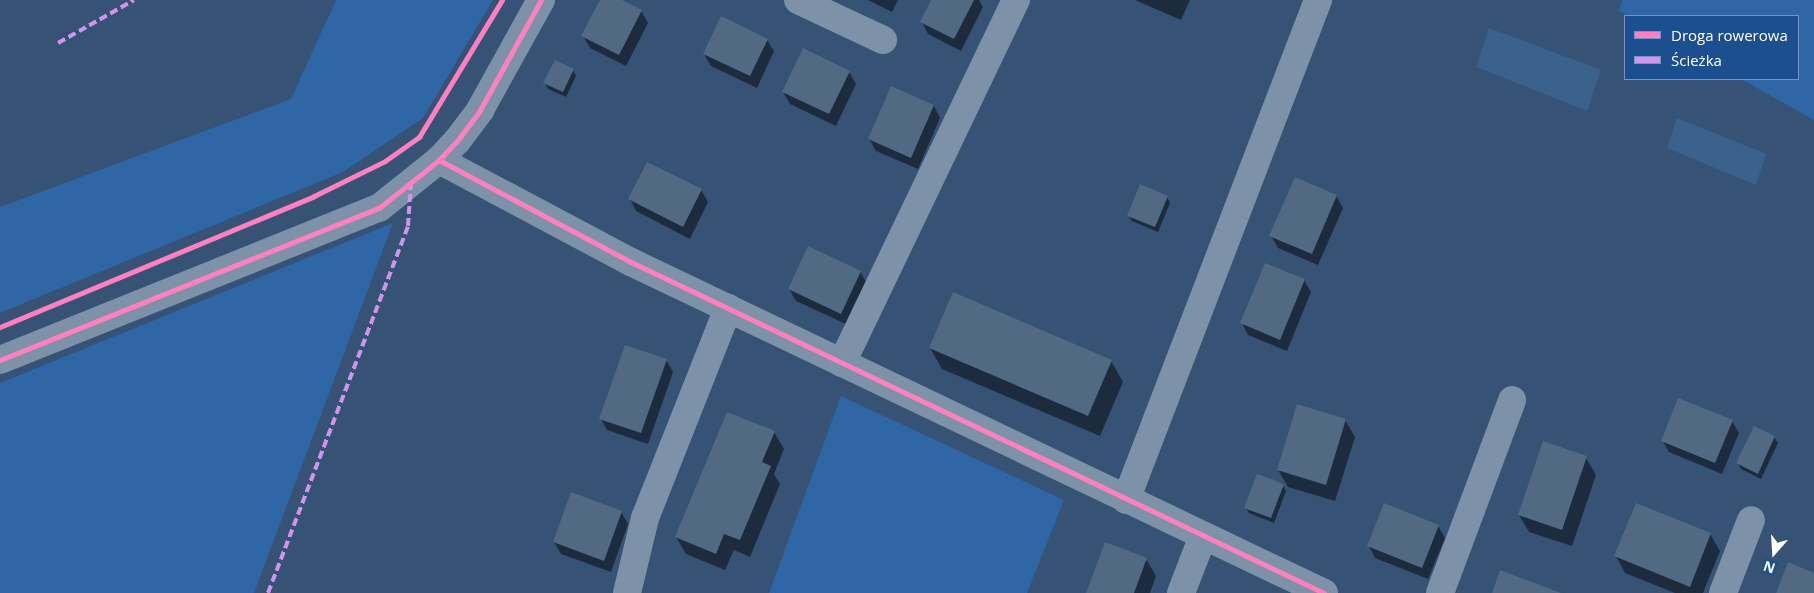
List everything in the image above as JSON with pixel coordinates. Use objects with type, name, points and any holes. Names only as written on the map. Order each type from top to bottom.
[{"type":"street","points":[[0,360],[379,208],[439,160],[480,110],[541,0]]},
{"type":"street","points":[[798,0],[883,40]]},
{"type":"street","points":[[842,363],[1016,0]]},
{"type":"street","points":[[1126,500],[1318,0]]},
{"type":"street","points":[[439,160],[631,262],[1324,593]]},
{"type":"street","points":[[627,593],[645,518],[728,308]]},
{"type":"street","points":[[1440,593],[1512,400]]},
{"type":"street","points":[[1723,593],[1751,520]]},
{"type":"street","points":[[1181,593],[1203,536]]},
{"type":"shaded area","points":[[336,0],[493,0],[423,118],[343,172],[0,313],[0,207],[291,99]]},
{"type":"shaded area","points":[[1622,0],[1814,0],[1814,120],[1743,80],[1799,80],[1799,15],[1627,15],[1619,11]]},
{"type":"shaded area","points":[[1489,28],[1601,70],[1587,111],[1476,67]]},
{"type":"shaded area","points":[[1677,118],[1766,154],[1756,185],[1667,148]]},
{"type":"shaded area","points":[[393,223],[254,593],[0,593],[0,383]]},
{"type":"shaded area","points":[[841,396],[1064,500],[1027,593],[769,593]]},
{"type":"building","points":[[600,0],[622,0],[642,10],[619,55],[581,36]]},
{"type":"building","points":[[931,0],[974,0],[954,39],[920,22]]},
{"type":"building","points":[[721,16],[768,39],[750,76],[703,54]]},
{"type":"building","points":[[803,48],[850,71],[829,114],[782,92]]},
{"type":"building","points":[[555,60],[574,69],[563,92],[543,83]]},
{"type":"building","points":[[891,86],[934,105],[911,158],[868,139]]},
{"type":"building","points":[[647,162],[702,189],[683,227],[628,199]]},
{"type":"building","points":[[1295,177],[1337,195],[1312,254],[1269,236]]},
{"type":"building","points":[[1140,184],[1168,196],[1155,227],[1127,216]]},
{"type":"building","points":[[808,246],[861,271],[841,314],[788,289]]},
{"type":"building","points":[[1265,263],[1305,279],[1280,340],[1240,323]]},
{"type":"building","points":[[953,292],[1112,360],[1088,416],[929,348]]},
{"type":"building","points":[[625,345],[667,359],[641,433],[599,419]]},
{"type":"building","points":[[1678,398],[1733,420],[1715,463],[1661,441]]},
{"type":"building","points":[[1297,404],[1346,419],[1326,485],[1277,470]]},
{"type":"building","points":[[727,412],[775,431],[762,462],[771,466],[740,540],[724,534],[716,554],[675,537]]},
{"type":"building","points":[[1754,426],[1775,436],[1758,474],[1736,463]]},
{"type":"building","points":[[1543,441],[1587,456],[1562,530],[1518,515]]},
{"type":"building","points":[[1257,474],[1284,484],[1271,518],[1244,508]]},
{"type":"building","points":[[571,492],[622,511],[604,561],[553,542]]},
{"type":"building","points":[[1384,503],[1439,525],[1422,568],[1367,546]]},
{"type":"building","points":[[1636,503],[1711,533],[1690,587],[1614,556]]},
{"type":"building","points":[[1105,542],[1147,558],[1134,593],[1086,593]]},
{"type":"building","points":[[1788,562],[1814,573],[1814,593],[1776,593]]},
{"type":"building","points":[[1500,570],[1561,593],[1492,593]]},
{"type":"marked path","points":[[58,43],[134,0]]},
{"type":"marked path","points":[[268,593],[408,226],[411,182]]},
{"type":"cycle path","points":[[0,327],[314,196],[385,161],[419,137],[502,0]]},
{"type":"cycle path","points":[[0,360],[379,208],[439,160],[457,141],[480,110],[541,0]]},
{"type":"cycle path","points":[[439,160],[631,262],[1324,593]]}]
